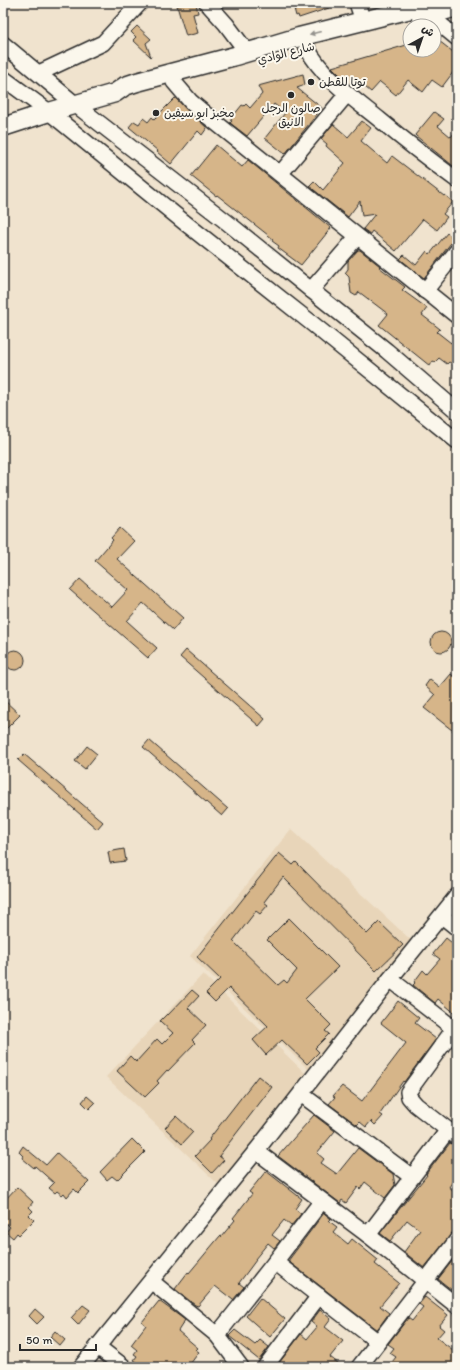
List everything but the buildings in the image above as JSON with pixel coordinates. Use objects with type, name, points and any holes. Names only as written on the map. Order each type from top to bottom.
[{"type":"main road","name":"شارع الوادي","points":[[3,127],[115,93],[125,86],[299,37],[363,21],[432,9],[457,7]]},
{"type":"main road","name":"شارع الوادي","points":[[115,93],[131,95],[239,64],[307,48],[432,9]]},
{"type":"street","points":[[39,73],[103,43],[140,3]]},
{"type":"street","points":[[207,3],[226,24],[247,52]]},
{"type":"street","points":[[357,3],[363,21]]},
{"type":"street","points":[[432,9],[457,38]]},
{"type":"street","points":[[3,44],[76,105],[222,218],[454,403]]},
{"type":"street","points":[[307,48],[313,60],[347,94],[457,180]]},
{"type":"street","points":[[3,78],[49,112],[457,441]]},
{"type":"street","points":[[174,82],[191,102],[457,316]]},
{"type":"street","points":[[280,174],[347,94]]},
{"type":"street","points":[[311,290],[357,237]]},
{"type":"street","points":[[425,291],[457,251]]},
{"type":"street","points":[[81,1367],[256,1152],[390,979],[457,896]]},
{"type":"street","points":[[442,916],[457,928]]},
{"type":"street","points":[[368,1235],[412,1177],[453,1134],[416,1105],[409,1097],[408,1092],[456,1030],[390,979]]},
{"type":"street","points":[[301,1094],[412,1177]]},
{"type":"street","points":[[256,1152],[321,1202],[368,1235],[457,1306]]},
{"type":"street","points":[[217,1335],[276,1262],[321,1202]]},
{"type":"street","points":[[359,1367],[457,1240]]},
{"type":"street","points":[[276,1262],[378,1342]]},
{"type":"street","points":[[152,1281],[217,1335],[241,1367]]},
{"type":"street","points":[[265,1367],[319,1296]]},
{"type":"street","points":[[98,1347],[124,1367]]},
{"type":"shaded area","points":[[291,829],[413,942],[310,1071],[190,956]]},
{"type":"shaded area","points":[[203,974],[306,1074],[220,1186],[106,1077]]},
{"type":"place","name":"توتا للقطن","points":[[311,82]]},
{"type":"place","name":"صالون الرجل الانيق","points":[[291,95]]},
{"type":"place","name":"مخبز ابو سيفين","points":[[156,113]]}]
